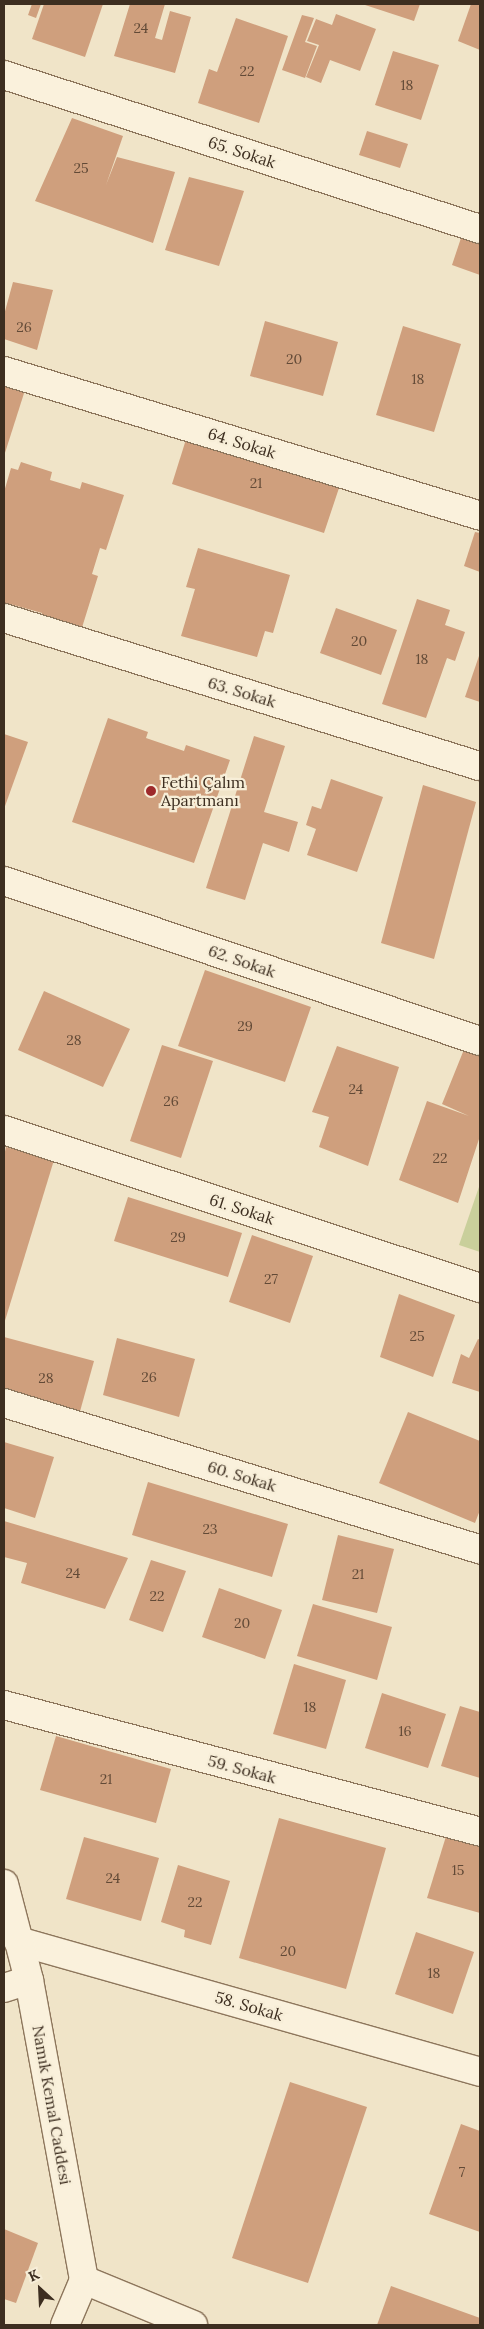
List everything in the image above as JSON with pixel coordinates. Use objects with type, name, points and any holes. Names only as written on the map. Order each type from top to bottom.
[{"type":"street","name":"65. Sokak","points":[[4,75],[480,228]]},
{"type":"street","name":"64. Sokak","points":[[4,371],[480,516]]},
{"type":"street","name":"63. Sokak","points":[[4,618],[480,766]]},
{"type":"street","name":"62. Sokak","points":[[4,881],[480,1041]]},
{"type":"street","name":"61. Sokak","points":[[4,1130],[480,1288]]},
{"type":"street","name":"60. Sokak","points":[[4,1403],[480,1549]]},
{"type":"street","name":"59. Sokak","points":[[4,1705],[480,1832]]},
{"type":"street","name":"Namık Kemal Caddesi","points":[[4,1884],[18,1941],[16,1984],[84,2280]]},
{"type":"street","name":"58. Sokak","points":[[18,1941],[480,2072]]},
{"type":"street","points":[[65,2325],[84,2280],[193,2325]]},
{"type":"green space","points":[[480,1184],[480,1252],[459,1245]]},
{"type":"building","points":[[32,4],[41,4],[36,18],[28,15]]},
{"type":"building","points":[[44,4],[103,4],[85,57],[32,39]]},
{"type":"building","points":[[130,4],[165,4],[155,38],[162,40],[170,11],[191,17],[175,73],[114,56]]},
{"type":"building","points":[[362,4],[420,4],[414,21]]},
{"type":"building","points":[[471,4],[480,4],[480,50],[458,41]]},
{"type":"building","points":[[336,14],[376,29],[360,71],[330,60],[321,83],[306,77],[319,45],[307,41],[316,19],[332,25]]},
{"type":"building","points":[[302,15],[314,18],[305,42],[317,46],[305,78],[282,70]]},
{"type":"building","points":[[236,18],[288,36],[259,123],[198,103],[209,69],[217,72]]},
{"type":"building","points":[[393,51],[439,65],[421,120],[375,105]]},
{"type":"building","points":[[72,118],[123,136],[106,185],[117,157],[175,172],[153,243],[35,201]]},
{"type":"building","points":[[367,131],[408,144],[400,168],[359,155]]},
{"type":"building","points":[[189,177],[244,191],[219,266],[165,250]]},
{"type":"building","points":[[464,229],[480,235],[480,275],[452,265]]},
{"type":"building","points":[[13,282],[53,290],[37,350],[4,339],[4,315]]},
{"type":"building","points":[[265,321],[338,342],[323,396],[250,376]]},
{"type":"building","points":[[403,326],[461,344],[434,432],[376,415]]},
{"type":"building","points":[[4,380],[26,387],[4,456]]},
{"type":"building","points":[[188,433],[341,482],[324,533],[172,484]]},
{"type":"building","points":[[21,462],[52,472],[50,480],[80,489],[82,482],[124,495],[106,550],[100,548],[92,574],[98,576],[80,634],[40,621],[42,613],[10,604],[7,611],[4,610],[4,492],[11,468],[18,470]]},
{"type":"building","points":[[475,532],[480,533],[480,572],[464,566]]},
{"type":"building","points":[[198,548],[290,575],[273,633],[265,631],[257,657],[181,636],[195,589],[186,587]]},
{"type":"building","points":[[417,599],[450,610],[445,625],[465,632],[455,661],[447,658],[426,718],[382,704]]},
{"type":"building","points":[[336,608],[397,630],[381,675],[320,653]]},
{"type":"building","points":[[480,653],[480,702],[465,697]]},
{"type":"building","name":"Fethi Çalım Apartmanı","points":[[108,718],[148,732],[146,738],[184,751],[186,745],[230,760],[194,863],[72,822]]},
{"type":"building","points":[[4,734],[28,742],[4,809]]},
{"type":"building","points":[[254,736],[285,746],[264,812],[298,822],[289,852],[263,843],[245,900],[206,888]]},
{"type":"building","points":[[331,779],[383,797],[357,872],[307,855],[316,829],[306,825],[312,806],[321,809]]},
{"type":"building","points":[[423,785],[476,802],[434,959],[381,943]]},
{"type":"building","points":[[205,970],[311,1007],[285,1082],[178,1046]]},
{"type":"building","points":[[44,991],[130,1029],[103,1087],[18,1050]]},
{"type":"building","points":[[467,1042],[480,1047],[480,1136],[458,1203],[399,1180],[427,1101],[469,1116],[442,1104]]},
{"type":"building","points":[[162,1045],[213,1061],[181,1158],[130,1141]]},
{"type":"building","points":[[337,1046],[399,1067],[368,1166],[319,1147],[329,1117],[312,1112]]},
{"type":"building","points":[[6,1147],[54,1160],[4,1324],[4,1156]]},
{"type":"building","points":[[128,1197],[242,1233],[228,1277],[114,1241]]},
{"type":"building","points":[[252,1235],[313,1256],[290,1323],[229,1302]]},
{"type":"building","points":[[399,1294],[455,1315],[433,1377],[380,1357]]},
{"type":"building","points":[[4,1337],[94,1361],[79,1415],[4,1395]]},
{"type":"building","points":[[117,1338],[195,1359],[179,1417],[103,1395]]},
{"type":"building","points":[[478,1339],[480,1340],[480,1392],[452,1383],[461,1354],[469,1358]]},
{"type":"building","points":[[408,1412],[480,1441],[480,1510],[475,1523],[379,1483]]},
{"type":"building","points":[[4,1442],[54,1457],[35,1518],[4,1508]]},
{"type":"building","points":[[148,1482],[288,1524],[272,1577],[132,1535]]},
{"type":"building","points":[[4,1521],[128,1558],[105,1609],[21,1583],[27,1563],[4,1557]]},
{"type":"building","points":[[338,1535],[394,1549],[377,1613],[322,1600]]},
{"type":"building","points":[[151,1560],[186,1571],[163,1632],[129,1620]]},
{"type":"building","points":[[219,1588],[282,1610],[265,1659],[202,1637]]},
{"type":"building","points":[[313,1604],[392,1627],[377,1680],[297,1656]]},
{"type":"building","points":[[294,1664],[346,1680],[326,1749],[273,1734]]},
{"type":"building","points":[[382,1693],[446,1714],[428,1768],[365,1748]]},
{"type":"building","points":[[460,1706],[480,1712],[480,1778],[441,1766]]},
{"type":"building","points":[[56,1736],[171,1769],[156,1823],[40,1790]]},
{"type":"building","points":[[279,1818],[386,1848],[346,1989],[239,1958]]},
{"type":"building","points":[[447,1833],[480,1843],[480,1913],[427,1898]]},
{"type":"building","points":[[84,1837],[159,1858],[141,1921],[66,1899]]},
{"type":"building","points":[[178,1865],[230,1881],[211,1945],[184,1937],[185,1930],[161,1922]]},
{"type":"building","points":[[416,1932],[474,1952],[453,2014],[395,1994]]},
{"type":"building","points":[[290,2082],[367,2107],[308,2283],[232,2258]]},
{"type":"building","points":[[461,2124],[480,2131],[480,2232],[429,2214]]},
{"type":"building","points":[[4,2229],[38,2243],[16,2303],[4,2299]]},
{"type":"building","points":[[391,2286],[480,2318],[480,2325],[377,2325]]},
{"type":"place","name":"Fethi Çalım Apartmanı","points":[[151,791]]}]
